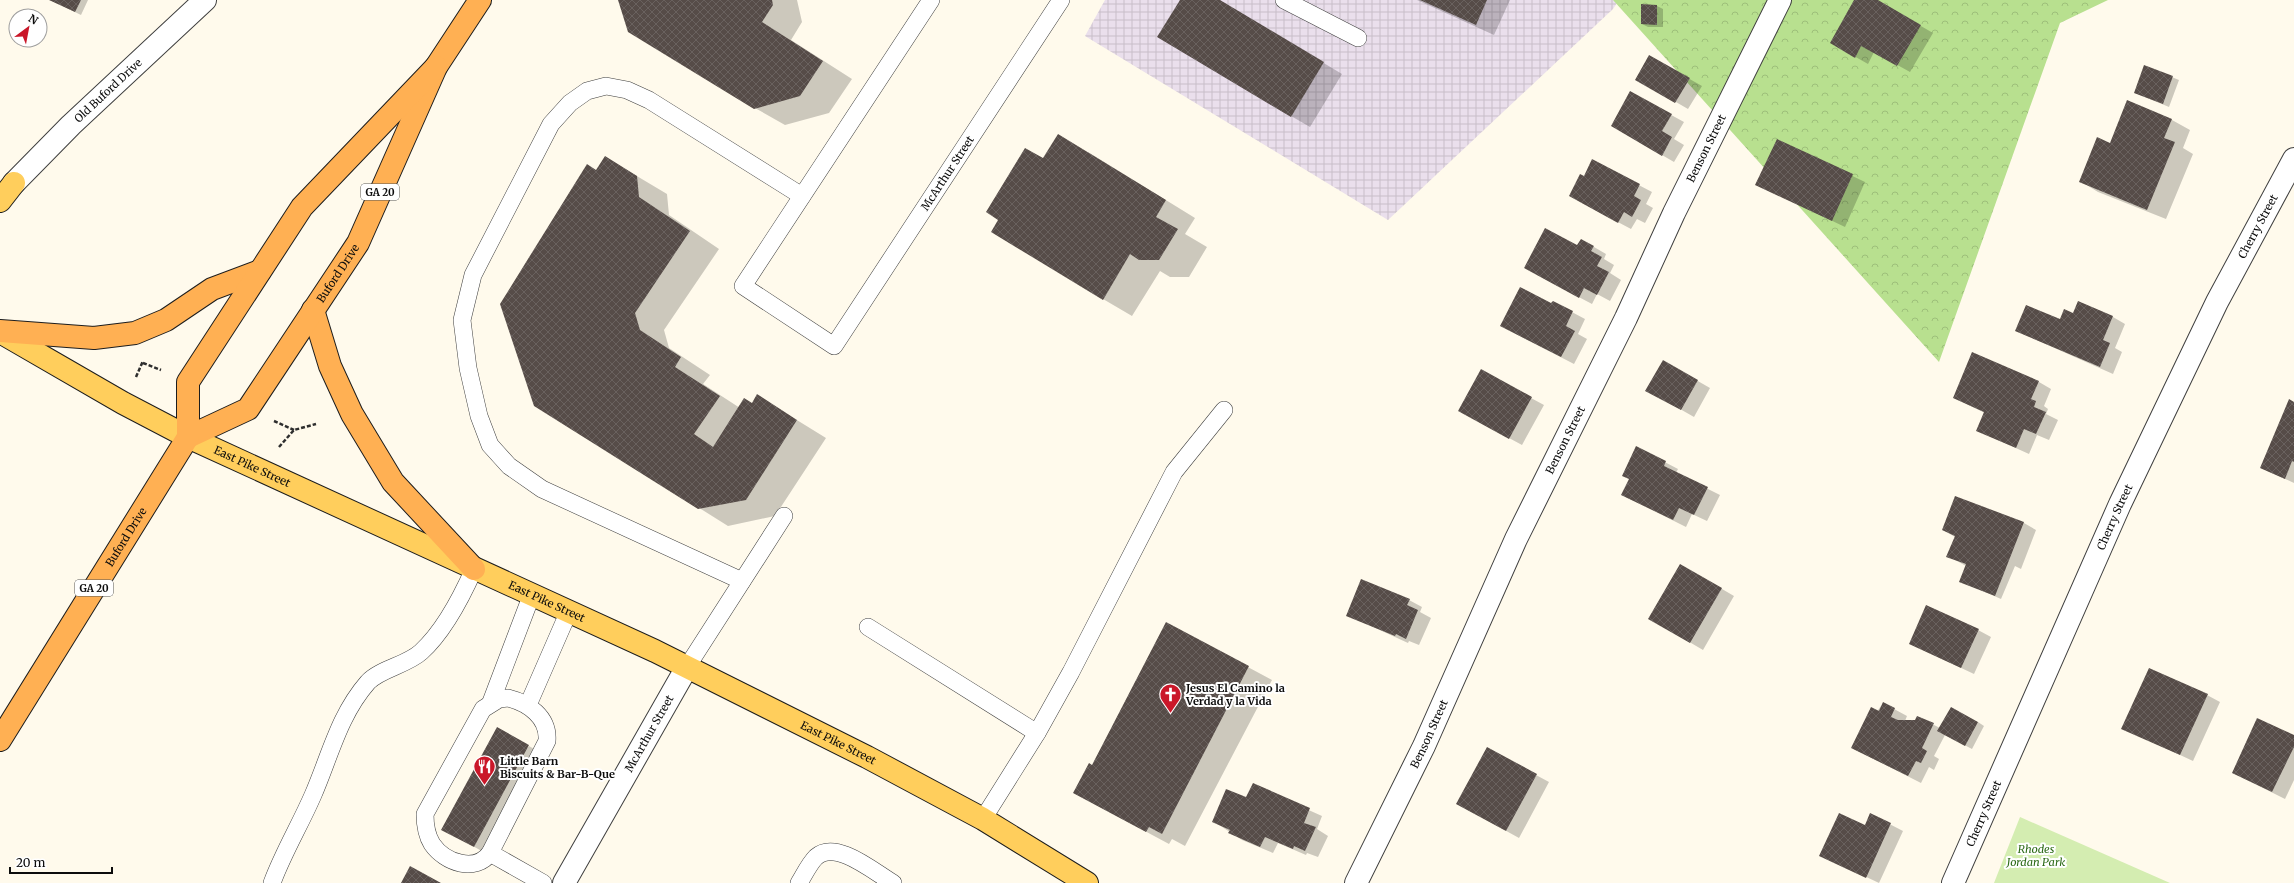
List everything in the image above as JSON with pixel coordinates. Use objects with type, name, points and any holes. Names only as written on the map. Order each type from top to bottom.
[{"type":"highway","name":"Buford Drive","points":[[188,436],[248,409],[358,243],[436,67],[480,0]]},
{"type":"highway","name":"Buford Drive","points":[[0,740],[188,436],[188,382],[302,206],[436,67]]},
{"type":"highway","points":[[0,331],[94,338],[135,333],[166,320],[212,289],[260,271]]},
{"type":"highway","points":[[313,310],[330,366],[352,414],[393,482],[474,568]]},
{"type":"main road","points":[[0,201],[7,186]]},
{"type":"main road","name":"East Pike Street","points":[[0,331],[123,403],[188,436],[569,611],[687,667],[867,757],[983,819],[1087,883]]},
{"type":"street","name":"Old Buford Drive","points":[[7,186],[204,0]]},
{"type":"street","name":"Benson Street","points":[[1356,883],[1424,746],[1516,539],[1626,318],[1674,213],[1780,0]]},
{"type":"street","name":"Cherry Street","points":[[1953,883],[2120,504],[2217,302],[2294,159]]},
{"type":"street","name":"McArthur Street","points":[[564,883],[687,667]]},
{"type":"lane","points":[[742,581],[542,489],[510,466],[490,445],[479,416],[468,368],[462,320],[473,275],[551,124],[570,103],[587,91],[606,86],[627,90],[649,100],[802,196],[931,0]]},
{"type":"lane","name":"McArthur Street","points":[[802,196],[743,286],[834,346],[1061,0]]},
{"type":"lane","points":[[1284,0],[1358,38]]},
{"type":"lane","points":[[983,819],[1037,733],[1174,472],[1224,410]]},
{"type":"lane","points":[[687,667],[715,619],[742,581],[784,516]]},
{"type":"lane","points":[[272,883],[278,866],[314,794],[332,744],[351,703],[370,681],[420,653],[461,598],[474,568]]},
{"type":"lane","points":[[491,702],[532,594]]},
{"type":"lane","points":[[528,705],[569,611]]},
{"type":"lane","points":[[868,627],[1037,733]]},
{"type":"lane","points":[[508,698],[521,701],[528,705],[540,717],[547,735],[547,741],[490,853],[485,860],[478,864],[469,865],[448,858],[432,844],[425,823],[425,814],[483,709],[491,702],[508,698]]},
{"type":"lane","points":[[799,883],[816,857],[828,850],[844,853],[893,883]]},
{"type":"lane","points":[[490,853],[543,883]]},
{"type":"path","points":[[133,383],[143,363],[164,371]]},
{"type":"path","points":[[270,419],[294,430]]},
{"type":"path","points":[[278,449],[294,430],[316,424]]},
{"type":"shaded area","points":[[1105,0],[1619,0],[1613,9],[1388,220],[1085,36]]},
{"type":"green space","points":[[1613,0],[2108,0],[2060,23],[1939,362]]},
{"type":"green space","name":"Rhodes Jordan Park","points":[[2020,817],[2170,883],[1994,883]]},
{"type":"building","points":[[49,0],[81,0],[75,12]]},
{"type":"building","points":[[618,0],[772,0],[773,5],[762,22],[823,61],[800,96],[754,109],[628,32]]},
{"type":"building","points":[[1180,0],[1220,0],[1324,62],[1291,117],[1157,37]]},
{"type":"building","points":[[1420,0],[1487,0],[1476,25]]},
{"type":"building","points":[[1854,0],[1878,0],[1921,25],[1897,66],[1861,46],[1855,58],[1830,43]]},
{"type":"building","points":[[1641,4],[1657,5],[1657,25],[1641,24]]},
{"type":"building","points":[[1649,55],[1690,78],[1675,103],[1635,80]]},
{"type":"building","points":[[2144,65],[2173,76],[2163,104],[2134,93]]},
{"type":"building","points":[[1630,91],[1672,114],[1662,131],[1672,137],[1662,156],[1611,126]]},
{"type":"building","points":[[2127,100],[2172,119],[2164,138],[2175,142],[2147,210],[2079,182],[2097,137],[2110,143]]},
{"type":"building","points":[[1058,134],[1166,200],[1156,217],[1178,229],[1159,260],[1139,260],[1130,254],[1103,300],[991,232],[998,220],[986,212],[1025,148],[1043,158]]},
{"type":"building","points":[[1777,139],[1853,174],[1832,221],[1755,185]]},
{"type":"building","points":[[605,156],[637,176],[639,197],[690,231],[635,313],[640,330],[681,357],[675,367],[720,396],[694,434],[713,447],[744,398],[752,403],[757,394],[797,420],[746,500],[698,509],[534,406],[500,304],[587,164],[596,170]]},
{"type":"building","points":[[1592,159],[1640,184],[1634,196],[1641,200],[1632,217],[1624,212],[1618,223],[1569,196],[1580,174],[1584,176]]},
{"type":"building","points":[[1545,228],[1577,245],[1581,239],[1594,246],[1591,251],[1602,257],[1597,266],[1609,272],[1597,295],[1584,288],[1579,298],[1524,268]]},
{"type":"building","points":[[1520,287],[1551,303],[1553,301],[1573,311],[1566,326],[1575,331],[1561,357],[1500,326]]},
{"type":"building","points":[[2078,301],[2113,316],[2103,340],[2110,343],[2100,367],[2015,331],[2026,305],[2060,319],[2064,309],[2073,313]]},
{"type":"building","points":[[1972,352],[2039,381],[2031,399],[2036,401],[2034,407],[2046,412],[2036,434],[2024,429],[2016,448],[1976,431],[1984,412],[1953,398]]},
{"type":"building","points":[[1663,360],[1698,380],[1681,410],[1645,391]]},
{"type":"building","points":[[1481,369],[1532,397],[1509,439],[1458,411]]},
{"type":"building","points":[[2289,399],[2294,402],[2294,462],[2292,461],[2285,479],[2260,468]]},
{"type":"building","points":[[1636,446],[1666,461],[1664,466],[1708,487],[1694,515],[1679,508],[1673,520],[1621,495],[1629,479],[1622,476]]},
{"type":"building","points":[[1955,496],[2024,522],[1995,596],[1959,582],[1966,564],[1946,557],[1955,536],[1942,530]]},
{"type":"building","points":[[1680,564],[1722,588],[1690,643],[1648,619]]},
{"type":"building","points":[[1361,579],[1410,599],[1407,605],[1418,610],[1406,639],[1346,616]]},
{"type":"building","points":[[1926,605],[1979,629],[1961,668],[1909,644]]},
{"type":"building","name":"Jesus El Camino la Verdad y la Vida","points":[[1166,622],[1249,666],[1162,834],[1149,827],[1146,832],[1073,793],[1089,763],[1092,765]]},
{"type":"building","points":[[2149,668],[2208,694],[2180,755],[2121,729]]},
{"type":"building","points":[[1883,702],[1895,708],[1891,717],[1898,720],[1915,720],[1917,716],[1934,723],[1922,748],[1927,751],[1921,763],[1916,761],[1908,776],[1851,748],[1871,707],[1879,711]]},
{"type":"building","points":[[1951,707],[1978,722],[1965,746],[1937,731]]},
{"type":"building","points":[[2257,718],[2294,735],[2294,747],[2272,792],[2232,773]]},
{"type":"building","name":"Little Barn Biscuits & Bar-B-Que","points":[[497,727],[529,745],[474,847],[441,830]]},
{"type":"building","points":[[1487,747],[1537,774],[1506,831],[1456,804]]},
{"type":"building","points":[[1253,783],[1310,808],[1304,823],[1316,827],[1305,851],[1294,846],[1293,849],[1265,837],[1260,847],[1228,833],[1230,830],[1212,822],[1226,789],[1246,797]]},
{"type":"building","points":[[1839,813],[1865,825],[1870,813],[1891,823],[1866,878],[1819,856]]},
{"type":"building","points":[[410,866],[441,883],[401,883]]},
{"type":"place","name":"Jesus El Camino la Verdad y la Vida","points":[[1171,714]]},
{"type":"place","name":"Little Barn Biscuits & Bar-B-Que","points":[[485,786]]}]
